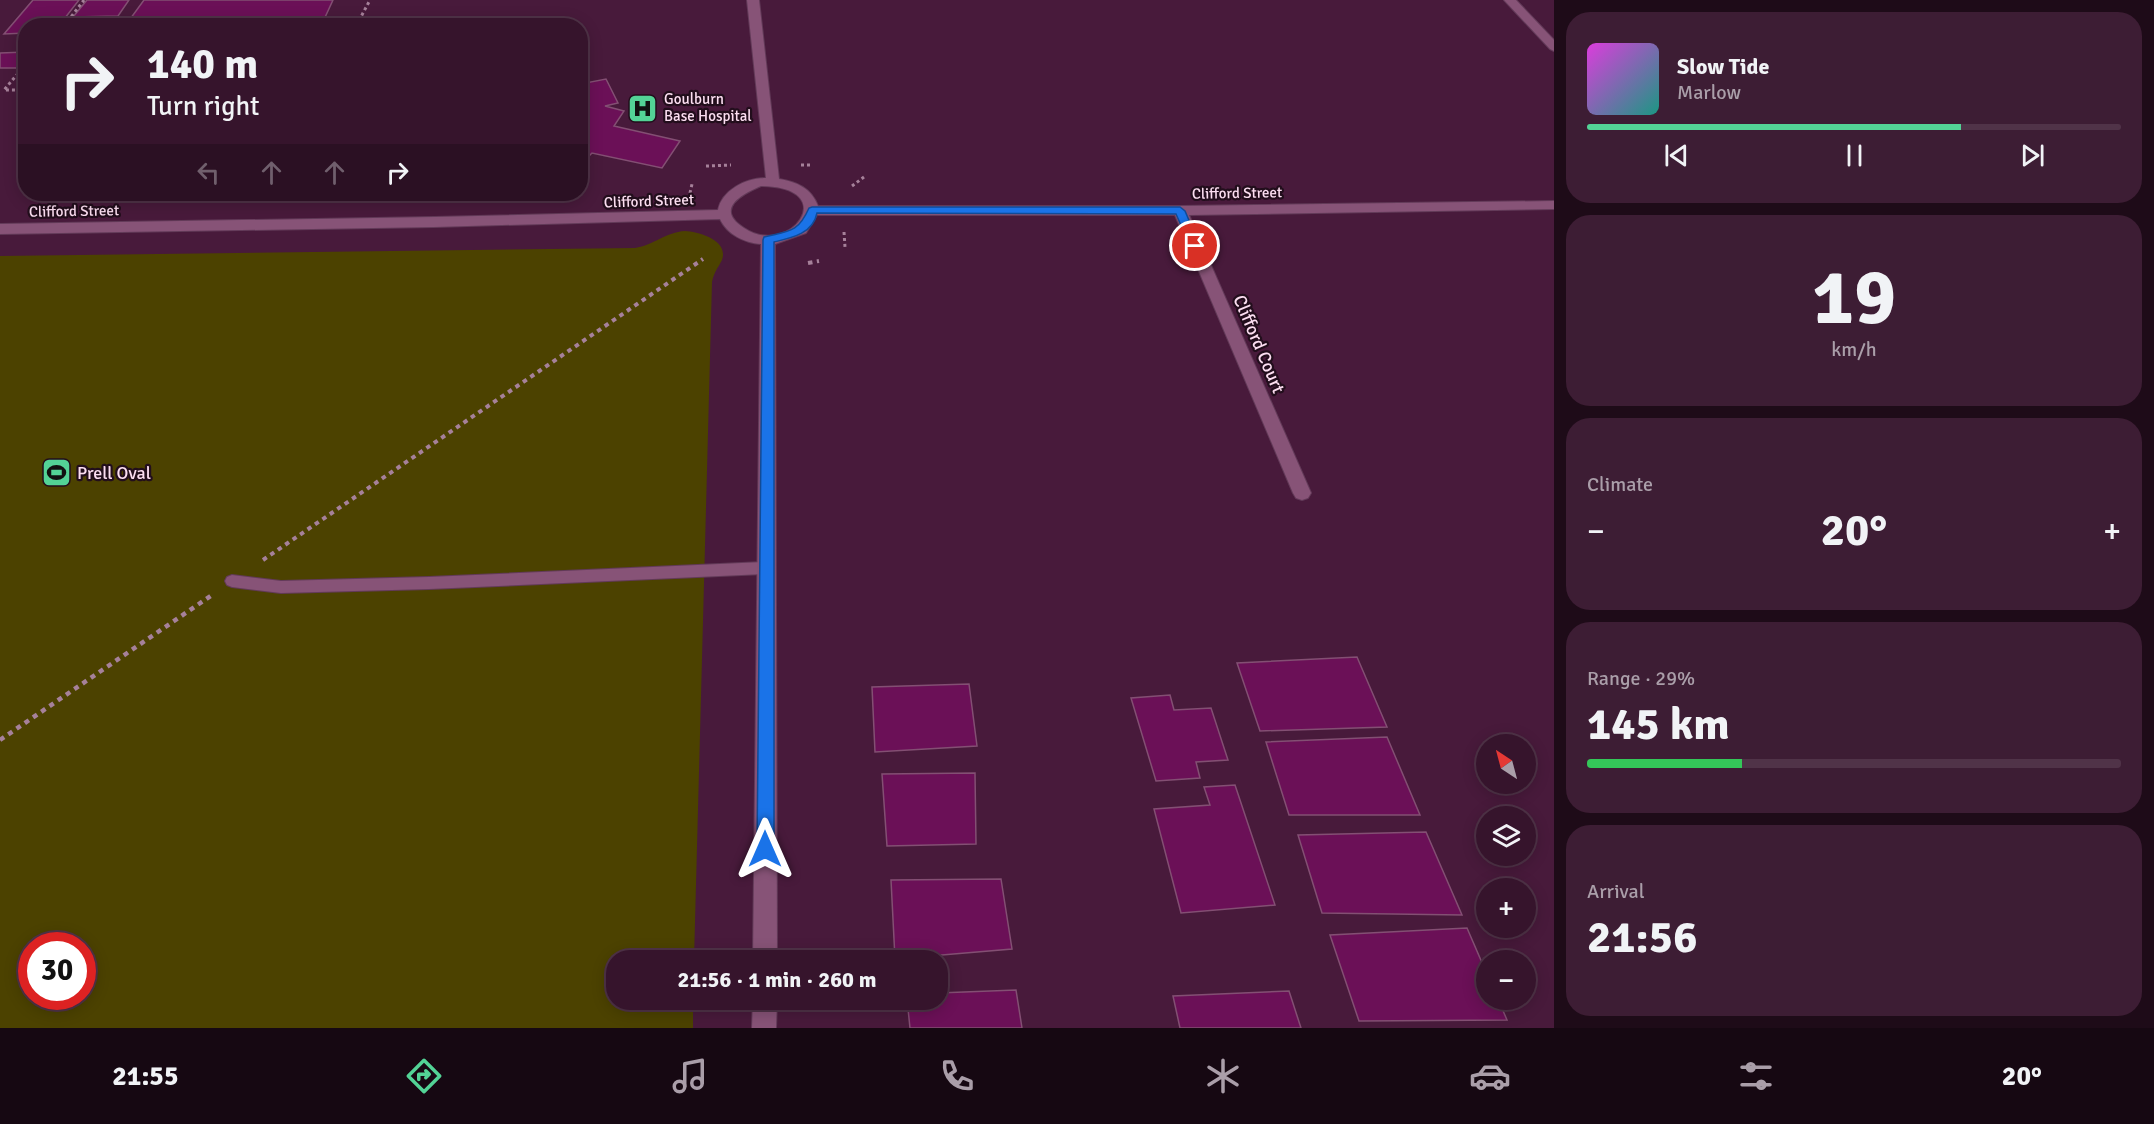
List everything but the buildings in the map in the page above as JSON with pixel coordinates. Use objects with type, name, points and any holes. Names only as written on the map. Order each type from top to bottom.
[{"type":"street","points":[[753,0],[773,182]]},
{"type":"street","points":[[1510,0],[1554,47]]},
{"type":"street","points":[[760,182],[773,182],[796,188],[805,194],[812,210],[811,219],[795,234],[768,240],[744,236],[729,225],[723,214],[724,205],[737,190],[760,182]]},
{"type":"street","name":"Clifford Street","points":[[812,210],[1180,211],[1554,205]]},
{"type":"street","name":"Clifford Court","points":[[1180,211],[1302,493]]},
{"type":"street","name":"Clifford Street","points":[[0,229],[445,222],[723,214]]},
{"type":"street","points":[[765,950],[768,240]]},
{"type":"street","points":[[764,1028],[765,1010]]},
{"type":"lane","points":[[232,581],[280,587],[429,583],[766,568]]},
{"type":"path","points":[[70,18],[84,0]]},
{"type":"path","points":[[360,18],[370,0]]},
{"type":"path","points":[[18,73],[4,90],[18,90]]},
{"type":"path","points":[[706,166],[731,165]]},
{"type":"path","points":[[845,188],[864,177]]},
{"type":"path","points":[[844,229],[845,247]]},
{"type":"path","points":[[0,740],[703,259]]},
{"type":"path","points":[[808,263],[819,261]]},
{"type":"shaded area","points":[[685,231],[705,235],[717,242],[723,253],[712,282],[694,950],[606,950],[606,1010],[693,1010],[693,1028],[0,1028],[0,256],[635,248]]},
{"type":"place","name":"Goulburn Base Hospital","points":[[643,108]]},
{"type":"place","name":"Prell Oval","points":[[56,473]]},
{"type":"route","points":[[765,849],[768,240],[795,234],[811,219],[812,210],[1180,211],[1195,246]]}]
